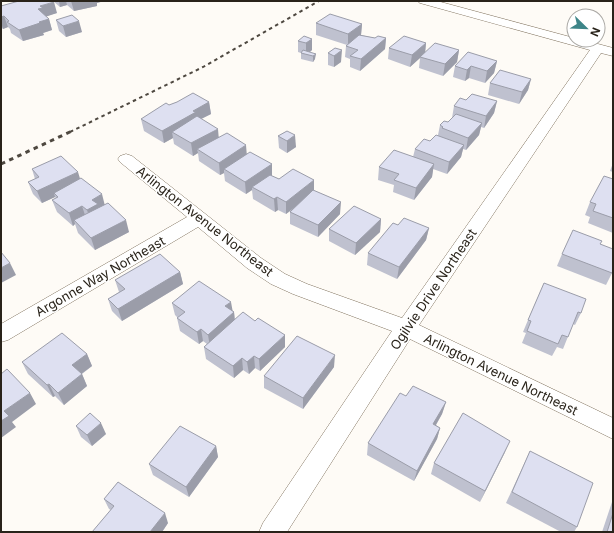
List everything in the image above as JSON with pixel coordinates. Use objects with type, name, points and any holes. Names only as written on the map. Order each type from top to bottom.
[{"type":"street","points":[[424,1],[606,50]]},
{"type":"street","name":"Ogilvie Drive Northeast","points":[[272,532],[406,328],[606,50]]},
{"type":"street","name":"Arlington Avenue Northeast","points":[[126,159],[254,263],[278,279],[300,289],[406,328],[613,429]]},
{"type":"street","name":"Argonne Way Northeast","points":[[1,334],[199,218]]},
{"type":"building","points":[[19,1],[54,2],[40,6],[43,8],[38,9],[49,19],[19,30],[7,22],[9,21],[4,16],[1,17],[1,6]]},
{"type":"building","points":[[330,14],[362,24],[348,34],[316,23]]},
{"type":"building","points":[[72,15],[79,21],[63,26],[56,20]]},
{"type":"building","points":[[359,35],[375,38],[378,36],[386,38],[361,59],[350,56],[358,50],[346,46]]},
{"type":"building","points":[[304,36],[312,39],[306,43],[298,41]]},
{"type":"building","points":[[404,36],[426,43],[412,55],[389,48]]},
{"type":"building","points":[[435,43],[459,50],[445,64],[420,57]]},
{"type":"building","points":[[335,48],[342,50],[334,56],[328,53]]},
{"type":"building","points":[[303,50],[316,54],[313,56],[301,53]]},
{"type":"building","points":[[468,52],[497,61],[487,71],[471,66],[467,70],[455,66]]},
{"type":"building","points":[[500,70],[531,79],[522,92],[490,83]]},
{"type":"building","points":[[193,93],[209,102],[193,111],[196,112],[162,131],[141,119],[166,103],[169,105]]},
{"type":"building","points":[[472,94],[497,101],[486,116],[454,106],[460,98],[466,100]]},
{"type":"building","points":[[456,114],[482,123],[468,138],[442,128],[443,127],[440,125],[444,121],[448,122]]},
{"type":"building","points":[[197,116],[218,129],[191,143],[172,132]]},
{"type":"building","points":[[287,131],[295,135],[287,141],[278,136]]},
{"type":"building","points":[[227,133],[246,145],[219,163],[197,149]]},
{"type":"building","points":[[436,135],[464,145],[449,162],[415,149],[424,139],[430,141]]},
{"type":"building","points":[[394,150],[434,164],[416,188],[394,180],[399,174],[379,167]]},
{"type":"building","points":[[250,152],[272,164],[245,182],[224,169]]},
{"type":"building","points":[[61,156],[78,172],[37,191],[28,182],[39,177],[32,169]]},
{"type":"building","points":[[293,169],[314,180],[286,202],[277,197],[274,199],[252,187],[270,175],[279,179]]},
{"type":"building","points":[[604,176],[613,179],[613,218],[593,211],[596,204],[590,202]]},
{"type":"building","points":[[81,178],[102,194],[92,200],[98,204],[87,210],[82,206],[69,213],[52,200],[58,197],[54,193]]},
{"type":"building","points":[[313,190],[341,202],[318,225],[290,212]]},
{"type":"building","points":[[108,203],[126,220],[91,238],[74,220]]},
{"type":"building","points":[[354,206],[381,219],[356,243],[329,229]]},
{"type":"building","points":[[404,218],[429,228],[399,267],[368,253],[393,223],[398,225]]},
{"type":"building","points":[[573,230],[602,241],[600,244],[613,249],[612,273],[562,254]]},
{"type":"building","points":[[1,252],[10,263],[1,268]]},
{"type":"building","points":[[160,254],[180,272],[118,309],[108,299],[125,289],[115,280]]},
{"type":"building","points":[[199,281],[231,302],[225,306],[234,312],[208,335],[201,329],[197,332],[177,318],[185,312],[172,303]]},
{"type":"building","points":[[544,283],[586,299],[581,313],[578,312],[568,337],[562,335],[558,344],[527,331],[531,321],[528,320]]},
{"type":"building","points":[[243,312],[255,321],[258,318],[285,335],[259,359],[254,356],[247,362],[242,358],[233,366],[204,347]]},
{"type":"building","points":[[62,333],[87,354],[72,365],[82,374],[58,393],[22,362]]},
{"type":"building","points":[[297,336],[335,355],[303,398],[264,376]]},
{"type":"building","points":[[7,369],[30,393],[4,411],[9,416],[1,421],[1,374]]},
{"type":"building","points":[[413,386],[446,402],[433,424],[440,428],[417,471],[368,443],[400,393],[406,396]]},
{"type":"building","points":[[90,413],[101,423],[87,435],[76,426]]},
{"type":"building","points":[[463,413],[510,441],[485,491],[434,463]]},
{"type":"building","points":[[180,426],[216,446],[186,487],[149,464]]},
{"type":"building","points":[[530,451],[593,483],[577,527],[512,492]]},
{"type":"building","points":[[118,482],[165,513],[150,532],[92,532],[114,506],[104,499]]},
{"type":"building","points":[[613,513],[613,532],[607,532]]},
{"type":"railway","points":[[70,132],[203,67],[319,1]]},
{"type":"railway","points":[[1,164],[72,131]]}]
